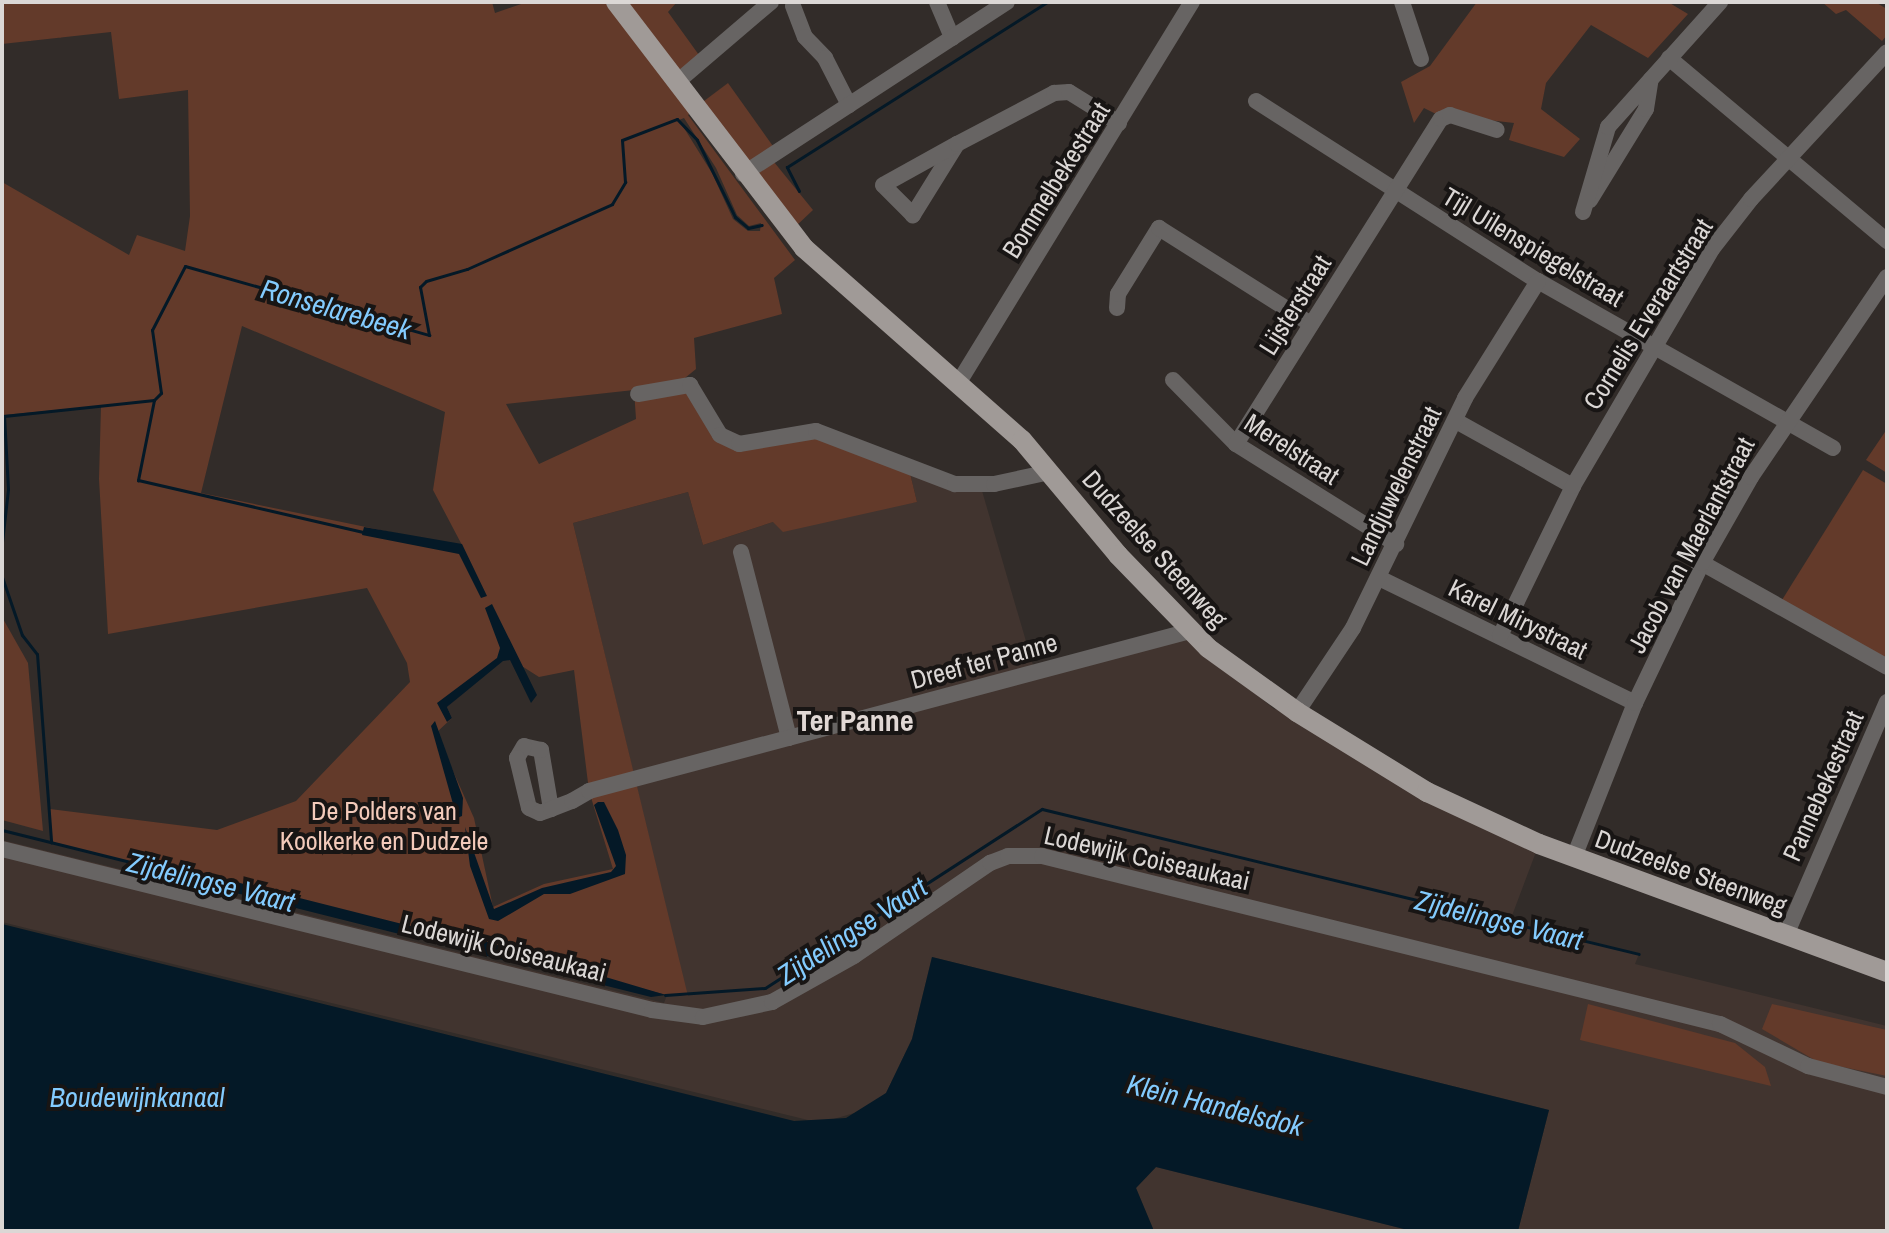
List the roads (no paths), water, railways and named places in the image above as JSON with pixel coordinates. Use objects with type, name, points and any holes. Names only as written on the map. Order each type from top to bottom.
[{"type":"main road","name":"Dudzeelse Steenweg","points":[[616,2],[743,174],[825,269],[959,382],[1050,472],[1118,555],[1190,631],[1297,712],[1427,792],[1574,857],[1887,972]]},
{"type":"street","points":[[676,83],[771,2]]},
{"type":"street","points":[[937,2],[952,38]]},
{"type":"street","points":[[743,174],[1007,2]]},
{"type":"street","name":"Bommelbekestraat","points":[[959,382],[1192,2]]},
{"type":"street","points":[[1402,2],[1421,59]]},
{"type":"street","points":[[1651,79],[1646,109],[1583,212],[1608,127],[1669,58],[1720,2]]},
{"type":"street","points":[[793,6],[805,37],[825,58],[849,105]]},
{"type":"street","name":"Cornelis Everaartstraat","points":[[1500,636],[1573,486],[1712,249],[1786,161],[1887,52]]},
{"type":"street","points":[[1669,58],[1786,161],[1887,241]]},
{"type":"street","points":[[957,144],[913,215],[883,185],[957,144],[1054,93],[1069,92],[1119,123]]},
{"type":"street","name":"Tijl Uilenspiegelstraat","points":[[1256,101],[1538,281],[1833,448]]},
{"type":"street","name":"Lijsterstraat","points":[[1236,444],[1441,119],[1450,115],[1497,130]]},
{"type":"street","points":[[1117,308],[1118,294],[1159,228],[1311,324]]},
{"type":"street","name":"Jacob van Maerlantstraat","points":[[1574,857],[1635,703],[1702,563],[1786,422],[1887,277]]},
{"type":"street","name":"Landjuwelenstraat","points":[[1297,712],[1379,578],[1456,421],[1538,281]]},
{"type":"street","name":"Merelstraat","points":[[1173,380],[1236,444],[1396,544]]},
{"type":"street","points":[[638,394],[690,385],[720,435],[739,444],[816,431],[955,484],[994,484],[1050,472]]},
{"type":"street","points":[[1456,421],[1573,486]]},
{"type":"street","points":[[741,552],[789,738]]},
{"type":"street","points":[[1702,563],[1887,667]]},
{"type":"street","name":"Karel Mirystraat","points":[[1379,578],[1635,703]]},
{"type":"street","name":"Dreef ter Panne","points":[[551,809],[612,785],[1190,631]]},
{"type":"street","name":"Pannebekestraat","points":[[1786,935],[1887,702]]},
{"type":"street","name":"Lodewijk Coiseaukaai","points":[[2,849],[652,1010],[703,1017],[772,1002],[854,956],[990,863],[1008,856],[1042,856],[1720,1024],[1808,1066],[1887,1087]]},
{"type":"water","points":[[364,527],[462,544],[487,596],[481,598],[459,554],[362,535]]},
{"type":"water","points":[[492,604],[537,695],[531,703],[510,660],[503,661],[447,707],[452,718],[447,722],[437,703],[497,658],[500,648],[485,608]]},
{"type":"water","points":[[435,721],[463,798],[462,816],[457,818],[431,726]]},
{"type":"water","points":[[604,802],[618,830],[626,855],[625,874],[570,894],[544,894],[498,921],[489,919],[470,866],[465,827],[494,909],[542,888],[611,872],[616,866],[594,805]]},
{"type":"water","points":[[216,877],[422,929],[464,935],[666,995],[651,997],[212,887]]},
{"type":"water","name":"Boudewijnkanaal","points":[[2,924],[794,1121],[846,1118],[886,1093],[912,1039],[932,957],[1549,1110],[1518,1231],[1412,1231],[1156,1167],[1136,1188],[1154,1231],[2,1231]]},
{"type":"waterway","name":"Ronselarebeek","points":[[799,191],[787,167],[1047,2]]},
{"type":"waterway","name":"Ronselarebeek","points":[[2,542],[8,489],[4,416],[154,400],[161,393],[152,330],[185,266],[429,335],[420,287],[426,281],[467,269],[612,204],[625,182],[622,140],[677,119],[697,140],[735,217],[748,228],[762,225]]},
{"type":"waterway","points":[[154,400],[138,480],[363,532]]},
{"type":"waterway","name":"Ronselarebeek","points":[[2,577],[22,635],[37,654],[51,842]]},
{"type":"waterway","name":"Zijdelingse Vaart","points":[[665,995],[765,988],[1042,809],[1639,954]]},
{"type":"waterway","name":"Zijdelingse Vaart","points":[[2,830],[215,883]]},
{"type":"district","name":"Ter Panne","points":[[855,720]]},
{"type":"park label","name":"De Polders van Koolkerke en Dudzele","points":[[384,826]]},
{"type":"water label","name":"Klein Handelsdok","points":[[1215,1105]]}]
